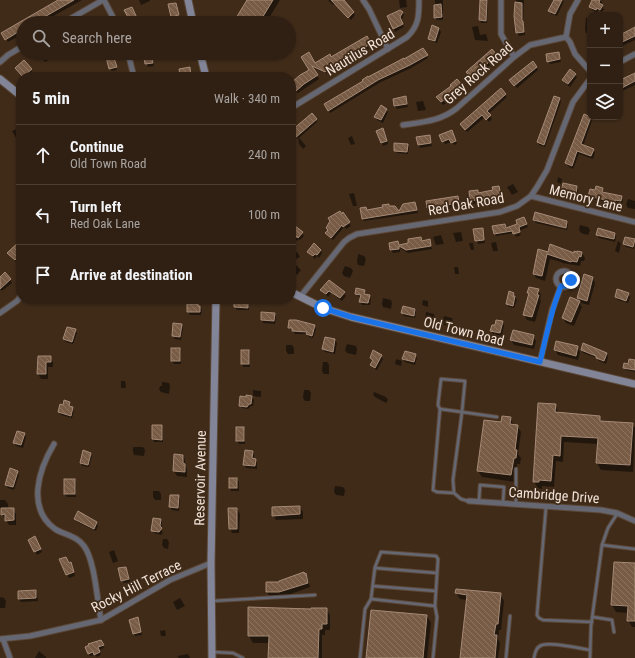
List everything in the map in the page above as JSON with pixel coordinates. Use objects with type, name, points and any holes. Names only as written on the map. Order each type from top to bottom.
[{"type":"main road","points":[[188,0],[191,16]]},
{"type":"main road","points":[[202,60],[205,72]]},
{"type":"main road","points":[[1,81],[16,92]]},
{"type":"main road","name":"Old Town Road","points":[[296,295],[323,308],[351,317],[635,384]]},
{"type":"main road","name":"Reservoir Avenue","points":[[212,655],[211,563],[216,304]]},
{"type":"street","points":[[75,16],[104,0],[112,16]]},
{"type":"street","points":[[363,0],[369,9],[388,49]]},
{"type":"street","name":"Nautilus Road","points":[[296,105],[407,37],[416,27],[419,12],[419,0]]},
{"type":"street","points":[[501,0],[500,34],[514,57]]},
{"type":"street","points":[[578,0],[570,14],[566,37],[575,54],[587,68]]},
{"type":"street","name":"Grey Rock Road","points":[[403,125],[436,120],[451,113],[532,43],[566,37]]},
{"type":"street","points":[[0,62],[16,50]]},
{"type":"street","points":[[623,60],[635,54]]},
{"type":"street","points":[[130,60],[133,72]]},
{"type":"street","name":"Red Oak Road","points":[[300,297],[344,242],[352,236],[367,232],[500,212],[517,206],[531,196],[547,170],[574,102],[587,83]]},
{"type":"street","name":"Memory Lane","points":[[531,196],[635,222]]},
{"type":"street","points":[[540,362],[552,310],[561,286]]},
{"type":"street","points":[[0,313],[16,301]]},
{"type":"street","points":[[54,444],[42,472],[37,492],[39,507],[45,520],[56,530],[75,538],[84,546],[91,563],[101,620]]},
{"type":"street","name":"Cambridge Drive","points":[[469,501],[601,510],[617,513],[635,521]]},
{"type":"street","name":"Rocky Hill Terrace","points":[[2,639],[30,636],[101,620],[170,580],[211,563]]},
{"type":"street","points":[[2,639],[10,658]]},
{"type":"lane","points":[[454,494],[453,480],[465,381],[441,379],[433,490],[437,492],[454,494],[461,500],[469,501]]},
{"type":"lane","points":[[440,409],[497,417]]},
{"type":"lane","points":[[516,468],[516,504]]},
{"type":"lane","points":[[478,502],[480,484],[504,487],[503,504]]},
{"type":"lane","points":[[546,507],[537,615],[543,620],[592,622]]},
{"type":"lane","points":[[590,658],[592,622],[602,545],[608,528],[617,513]]},
{"type":"lane","points":[[602,545],[635,549]]},
{"type":"lane","points":[[360,658],[365,609],[371,599],[375,568],[381,552],[436,556],[438,559],[435,606],[437,617],[433,658]]},
{"type":"lane","points":[[375,568],[437,573]]},
{"type":"lane","points":[[373,586],[436,591]]},
{"type":"lane","points":[[212,601],[315,595]]},
{"type":"lane","points":[[371,599],[435,606]]},
{"type":"lane","points":[[506,658],[510,616]]},
{"type":"lane","points":[[593,617],[612,620],[614,632]]},
{"type":"lane","points":[[534,658],[535,652],[542,644],[590,650]]},
{"type":"lane","points":[[212,655],[233,653],[243,658]]},
{"type":"building","points":[[58,0],[74,0],[46,16],[30,16]]},
{"type":"building","points":[[247,0],[273,0],[263,16],[237,16]]},
{"type":"building","points":[[331,0],[344,0],[354,12],[348,18]]},
{"type":"building","points":[[480,0],[487,0],[486,21],[479,20]]},
{"type":"building","points":[[554,0],[562,0],[555,14],[548,11]]},
{"type":"building","points":[[592,0],[600,0],[599,3],[603,5],[600,10],[589,7]]},
{"type":"building","points":[[515,2],[522,3],[522,21],[524,32],[516,33],[514,16]]},
{"type":"building","points":[[176,3],[179,15],[171,16],[168,4]]},
{"type":"building","points":[[441,4],[442,17],[434,18],[434,5]]},
{"type":"building","points":[[132,7],[136,16],[127,16],[124,10]]},
{"type":"building","points":[[400,10],[403,12],[400,17],[403,24],[393,29],[387,16]]},
{"type":"building","points":[[16,24],[16,33],[5,40],[1,33]]},
{"type":"building","points":[[432,25],[439,28],[435,41],[428,39]]},
{"type":"building","points":[[635,27],[635,36],[623,42],[623,33]]},
{"type":"building","points":[[367,36],[371,44],[335,63],[336,65],[325,72],[312,66],[318,75],[296,91],[296,79],[309,70],[301,57],[309,52],[315,63],[330,54],[331,57]]},
{"type":"building","points":[[423,48],[428,55],[378,80],[328,111],[324,104],[363,81],[362,80],[368,76]]},
{"type":"building","points":[[492,49],[497,55],[471,78],[466,72]]},
{"type":"building","points":[[559,52],[560,59],[547,62],[546,54]]},
{"type":"building","points":[[24,60],[32,69],[29,72],[19,72],[15,68]]},
{"type":"building","points":[[107,60],[115,60],[117,67],[109,69]]},
{"type":"building","points":[[144,60],[152,60],[153,63],[145,64]]},
{"type":"building","points":[[533,61],[537,67],[514,86],[509,80]]},
{"type":"building","points":[[190,67],[190,72],[180,72],[179,69]]},
{"type":"building","points":[[570,69],[576,74],[568,84],[562,80]]},
{"type":"building","points":[[635,73],[635,81],[623,87],[623,79]]},
{"type":"building","points":[[457,79],[462,85],[441,102],[436,97],[451,86],[450,85]]},
{"type":"building","points":[[501,88],[506,94],[487,111],[491,115],[486,120],[482,115],[465,130],[460,124]]},
{"type":"building","points":[[406,96],[407,104],[394,106],[393,99]]},
{"type":"building","points":[[554,96],[560,98],[544,145],[537,142]]},
{"type":"building","points":[[381,105],[387,109],[381,120],[374,117]]},
{"type":"building","points":[[312,113],[317,119],[296,137],[296,127]]},
{"type":"building","points":[[584,114],[587,115],[587,120],[590,120],[581,144],[594,149],[591,156],[577,151],[572,166],[565,163]]},
{"type":"building","points":[[383,128],[387,141],[381,143],[376,131]]},
{"type":"building","points":[[452,130],[456,141],[451,143],[449,139],[442,142],[439,135]]},
{"type":"building","points":[[430,135],[431,143],[418,145],[416,137]]},
{"type":"building","points":[[394,143],[408,144],[407,152],[394,151]]},
{"type":"building","points":[[563,183],[577,186],[576,194],[561,190]]},
{"type":"building","points":[[499,186],[501,196],[470,201],[469,191],[478,190],[478,193],[493,190],[492,187]]},
{"type":"building","points":[[596,186],[603,188],[602,192],[622,196],[621,201],[615,200],[615,202],[588,196],[590,189],[595,190]]},
{"type":"building","points":[[458,196],[459,203],[427,208],[426,201]]},
{"type":"building","points":[[415,202],[417,210],[362,219],[360,208],[366,207],[367,210],[383,207],[382,205],[389,204],[389,206],[395,206],[399,211],[403,204]]},
{"type":"building","points":[[340,211],[342,214],[343,212],[350,222],[343,227],[342,225],[331,238],[325,233],[328,230],[326,228],[330,221],[328,218]]},
{"type":"building","points":[[535,212],[567,221],[566,228],[533,220]]},
{"type":"building","points":[[524,217],[527,224],[519,227],[520,232],[513,234],[512,231],[494,234],[492,226],[505,224],[506,228],[517,224],[516,220]]},
{"type":"building","points":[[296,227],[303,232],[298,238],[297,236],[296,238]]},
{"type":"building","points":[[483,228],[484,240],[475,241],[473,229]]},
{"type":"building","points":[[598,228],[615,233],[614,239],[596,235]]},
{"type":"building","points":[[421,237],[422,241],[430,239],[431,246],[406,250],[399,246],[399,249],[390,250],[389,243],[398,241],[399,245],[408,243],[408,239]]},
{"type":"building","points":[[625,237],[635,239],[633,247],[623,244]]},
{"type":"building","points":[[314,243],[321,250],[317,255],[315,254],[313,256],[307,252]]},
{"type":"building","points":[[550,244],[574,253],[574,251],[582,252],[581,257],[579,256],[577,262],[571,262],[547,254],[542,276],[533,274],[538,249],[548,252]]},
{"type":"building","points":[[16,245],[15,260],[7,253]]},
{"type":"building","points":[[5,272],[11,279],[0,289],[0,277]]},
{"type":"building","points":[[584,274],[593,277],[587,301],[577,298]]},
{"type":"building","points":[[329,280],[345,292],[340,298],[329,291],[326,294],[320,290]]},
{"type":"building","points":[[529,287],[539,289],[537,295],[539,295],[532,317],[523,315],[529,293],[527,293]]},
{"type":"building","points":[[356,288],[365,290],[364,294],[370,295],[368,303],[359,302],[361,295],[355,294]]},
{"type":"building","points":[[617,289],[629,293],[626,301],[615,297]]},
{"type":"building","points":[[509,291],[514,293],[513,296],[515,296],[513,306],[506,304]]},
{"type":"building","points":[[570,297],[580,301],[571,322],[562,318]]},
{"type":"building","points":[[187,304],[198,304],[198,306],[200,306],[200,312],[187,312]]},
{"type":"building","points":[[234,304],[248,304],[248,308],[234,307]]},
{"type":"building","points":[[403,306],[415,309],[414,316],[401,313]]},
{"type":"building","points":[[261,312],[275,313],[274,321],[261,320]]},
{"type":"building","points":[[289,320],[296,320],[315,325],[312,336],[306,334],[307,332],[292,331],[292,328],[288,328]]},
{"type":"building","points":[[496,320],[503,321],[500,333],[490,331],[492,325],[495,325]]},
{"type":"building","points":[[173,323],[182,324],[180,337],[172,336]]},
{"type":"building","points":[[67,327],[76,329],[72,342],[63,339]]},
{"type":"building","points":[[513,330],[534,335],[532,345],[510,340]]},
{"type":"building","points":[[325,337],[335,339],[333,352],[322,349]]},
{"type":"building","points":[[556,341],[578,346],[576,356],[554,350]]},
{"type":"building","points":[[583,343],[607,353],[604,361],[581,350]]},
{"type":"building","points":[[171,348],[180,348],[180,361],[171,361]]},
{"type":"building","points":[[241,350],[249,350],[249,364],[241,364]]},
{"type":"building","points":[[373,350],[382,355],[375,368],[370,365],[373,360],[370,358]]},
{"type":"building","points":[[405,351],[416,354],[414,362],[402,359]]},
{"type":"building","points":[[38,356],[51,356],[51,362],[46,362],[46,374],[37,374]]},
{"type":"building","points":[[629,359],[635,360],[635,370],[623,368],[624,363],[628,364]]},
{"type":"building","points":[[246,395],[252,396],[251,404],[247,407],[239,406],[240,396],[246,397]]},
{"type":"building","points":[[64,400],[70,402],[69,406],[73,407],[71,416],[58,412],[60,404],[63,405]]},
{"type":"building","points":[[538,403],[556,404],[555,412],[600,416],[600,421],[633,423],[630,465],[596,463],[598,438],[561,436],[560,456],[553,455],[551,481],[539,480],[539,482],[533,482]]},
{"type":"building","points":[[502,416],[511,417],[510,424],[518,425],[515,450],[517,450],[516,458],[514,458],[511,475],[477,471],[484,420],[501,422]]},
{"type":"building","points":[[152,425],[162,425],[162,440],[152,439]]},
{"type":"building","points":[[236,427],[244,427],[244,441],[236,441]]},
{"type":"building","points":[[17,431],[25,433],[21,445],[13,443]]},
{"type":"building","points":[[83,450],[91,453],[88,465],[80,463]]},
{"type":"building","points":[[245,450],[253,451],[252,458],[256,459],[255,466],[243,465]]},
{"type":"building","points":[[174,454],[183,455],[185,472],[173,471]]},
{"type":"building","points":[[10,468],[18,471],[13,487],[5,485]]},
{"type":"building","points":[[229,478],[237,478],[237,488],[229,488]]},
{"type":"building","points":[[64,479],[75,479],[75,494],[64,494]]},
{"type":"building","points":[[170,495],[179,495],[178,508],[169,507]]},
{"type":"building","points":[[300,506],[300,514],[272,516],[272,507]]},
{"type":"building","points":[[1,508],[14,508],[14,520],[5,521],[5,514],[1,515]]},
{"type":"building","points":[[228,508],[237,508],[237,529],[229,529]]},
{"type":"building","points":[[78,511],[97,522],[94,529],[74,519]]},
{"type":"building","points":[[153,518],[161,519],[160,526],[162,528],[159,532],[151,531]]},
{"type":"building","points":[[35,536],[41,549],[34,552],[28,540]]},
{"type":"building","points":[[66,557],[69,563],[71,562],[74,572],[66,575],[59,559]]},
{"type":"building","points":[[614,562],[635,563],[635,621],[627,621],[628,606],[611,605]]},
{"type":"building","points":[[126,567],[129,579],[121,581],[118,568]]},
{"type":"building","points":[[304,572],[305,574],[306,573],[308,583],[279,592],[266,592],[266,582],[279,582]]},
{"type":"building","points":[[456,589],[501,593],[498,624],[496,624],[494,635],[497,635],[495,658],[460,658],[467,595],[455,593]]},
{"type":"building","points":[[36,590],[36,598],[18,599],[18,591]]},
{"type":"building","points":[[248,607],[311,609],[327,608],[327,624],[322,624],[322,629],[319,629],[318,658],[268,658],[269,636],[248,636]]},
{"type":"building","points":[[371,610],[427,615],[423,658],[366,658]]},
{"type":"building","points":[[138,617],[141,632],[133,634],[129,620]]},
{"type":"building","points":[[101,640],[104,645],[98,647],[100,652],[94,655],[93,652],[88,654],[85,647],[89,645],[88,644]]},
{"type":"route","points":[[323,308],[351,317],[540,362],[552,310],[557,296],[561,286],[567,286],[571,280]]}]
